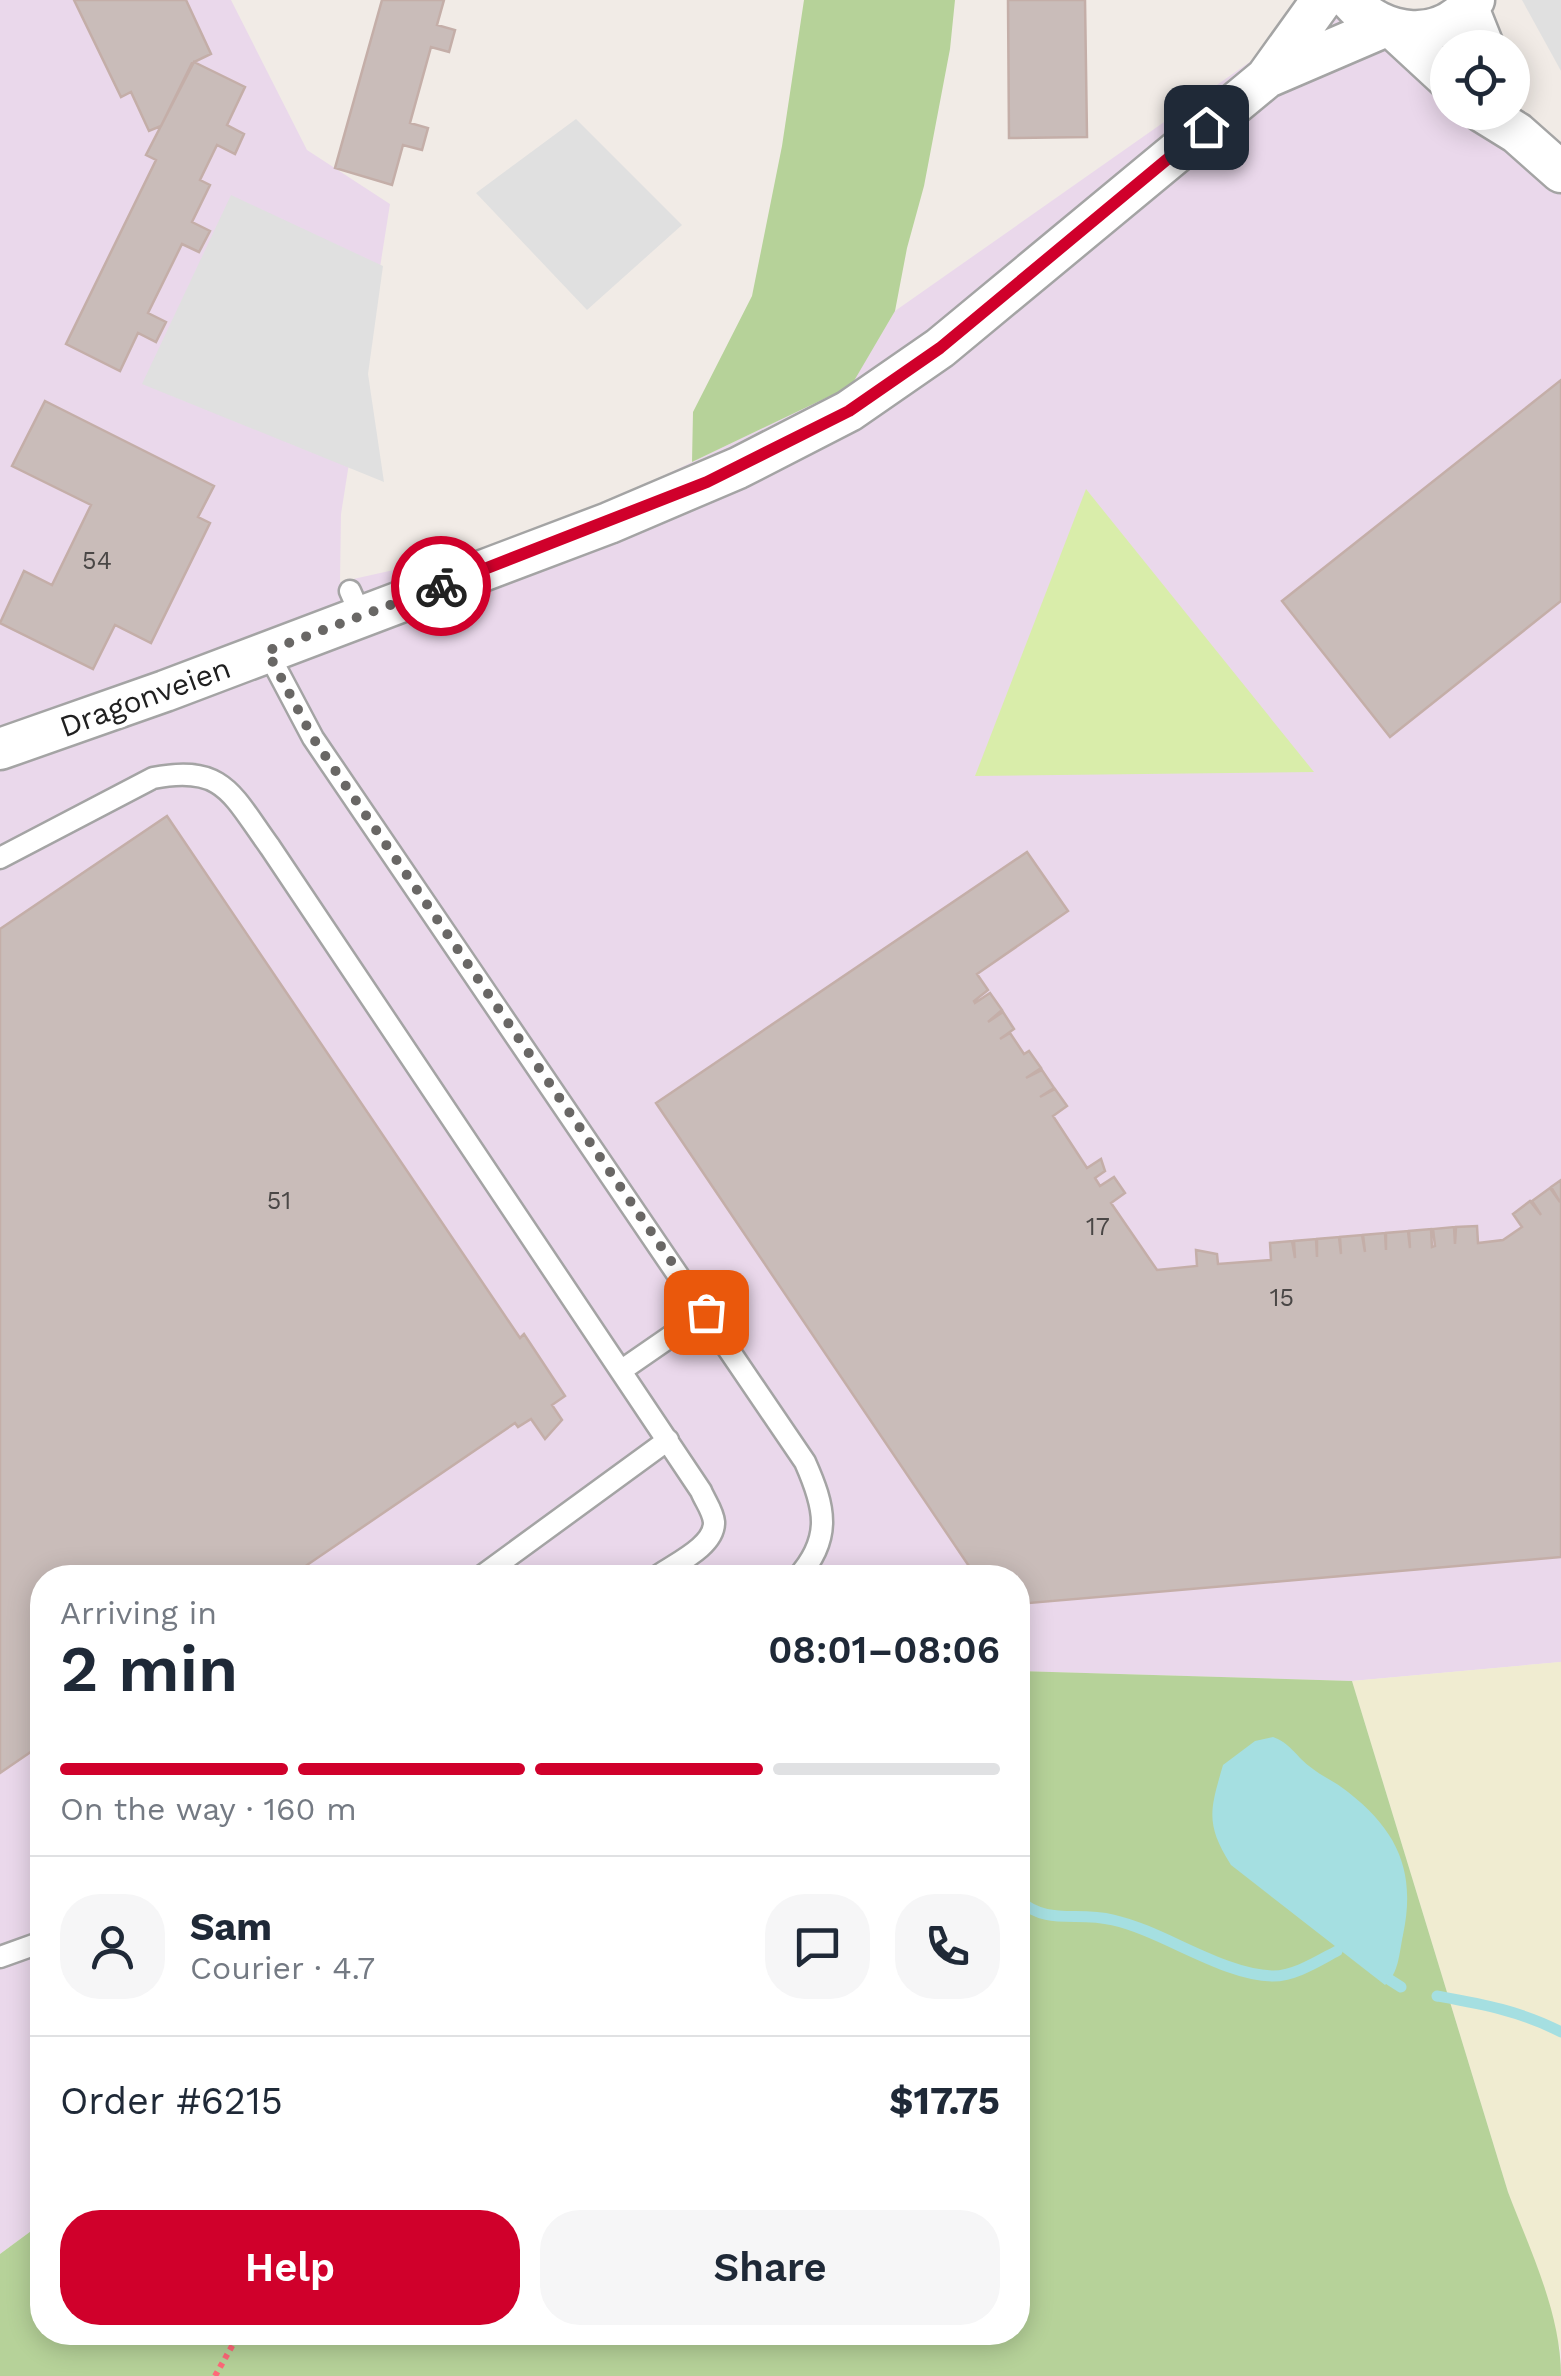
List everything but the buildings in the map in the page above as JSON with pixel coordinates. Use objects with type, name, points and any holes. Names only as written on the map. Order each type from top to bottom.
[{"type":"street","name":"Dragonveien","points":[[0,749],[267,651],[355,603],[676,495],[768,454],[849,411],[940,348],[1266,78],[1322,0]]},
{"type":"street","points":[[1350,0],[1430,63]]},
{"type":"street","name":"Dragonveien","points":[[1266,78],[1390,28],[1435,29],[1471,4]]},
{"type":"street","points":[[1471,4],[1479,30]]},
{"type":"street","points":[[1516,130],[1561,172]]},
{"type":"lane","points":[[267,651],[313,738],[805,1462],[819,1495],[823,1526],[820,1542],[807,1565]]},
{"type":"lane","points":[[0,858],[152,778],[181,772],[224,784],[270,846],[700,1491],[714,1524],[712,1534],[673,1565]]},
{"type":"lane","points":[[622,1370],[706,1312]]},
{"type":"lane","points":[[497,1565],[668,1440]]},
{"type":"lane","points":[[0,1957],[30,1946]]},
{"type":"path","points":[[215,2376],[233,2345]]},
{"type":"shaded area","points":[[0,0],[231,0],[307,150],[390,204],[341,514],[340,582],[532,539],[850,386],[895,311],[1338,0],[1430,65],[1430,130],[1508,130],[1561,172],[1561,1662],[1352,1681],[1030,1671],[1030,1565],[30,1565],[30,2232],[0,2254]]},
{"type":"shaded area","points":[[1522,0],[1561,0],[1561,71]]},
{"type":"shaded area","points":[[576,119],[682,225],[587,310],[476,193]]},
{"type":"shaded area","points":[[231,195],[383,266],[368,374],[384,482],[142,384]]},
{"type":"shaded area","points":[[1561,1662],[1561,2352],[1539,2275],[1508,2192],[1352,1681]]},
{"type":"green space","points":[[804,0],[955,0],[950,49],[924,186],[895,311],[851,386],[692,462],[693,412],[752,296],[782,146]]},
{"type":"green space","points":[[1086,489],[1314,772],[975,776]]},
{"type":"green space","points":[[1030,1671],[1352,1681],[1508,2192],[1550,2305],[1561,2376],[0,2376],[0,2254],[30,2232],[30,2345],[1030,2345]]},
{"type":"water","points":[[1273,1737],[1366,1807],[1400,1855],[1407,1892],[1406,1913],[1398,1963],[1385,1985],[1231,1865],[1217,1838],[1212,1816],[1223,1765],[1255,1741]]},
{"type":"waterway","points":[[1030,1908],[1052,1915],[1113,1920],[1254,1974],[1290,1974],[1337,1951]]},
{"type":"waterway","points":[[1390,1980],[1401,1987]]},
{"type":"waterway","points":[[1437,1996],[1516,2013],[1561,2032]]},
{"type":"way so far","points":[[441,586],[267,651],[313,738],[706,1312]]},
{"type":"route","points":[[441,586],[707,482],[849,411],[940,348],[1206,127]]}]
